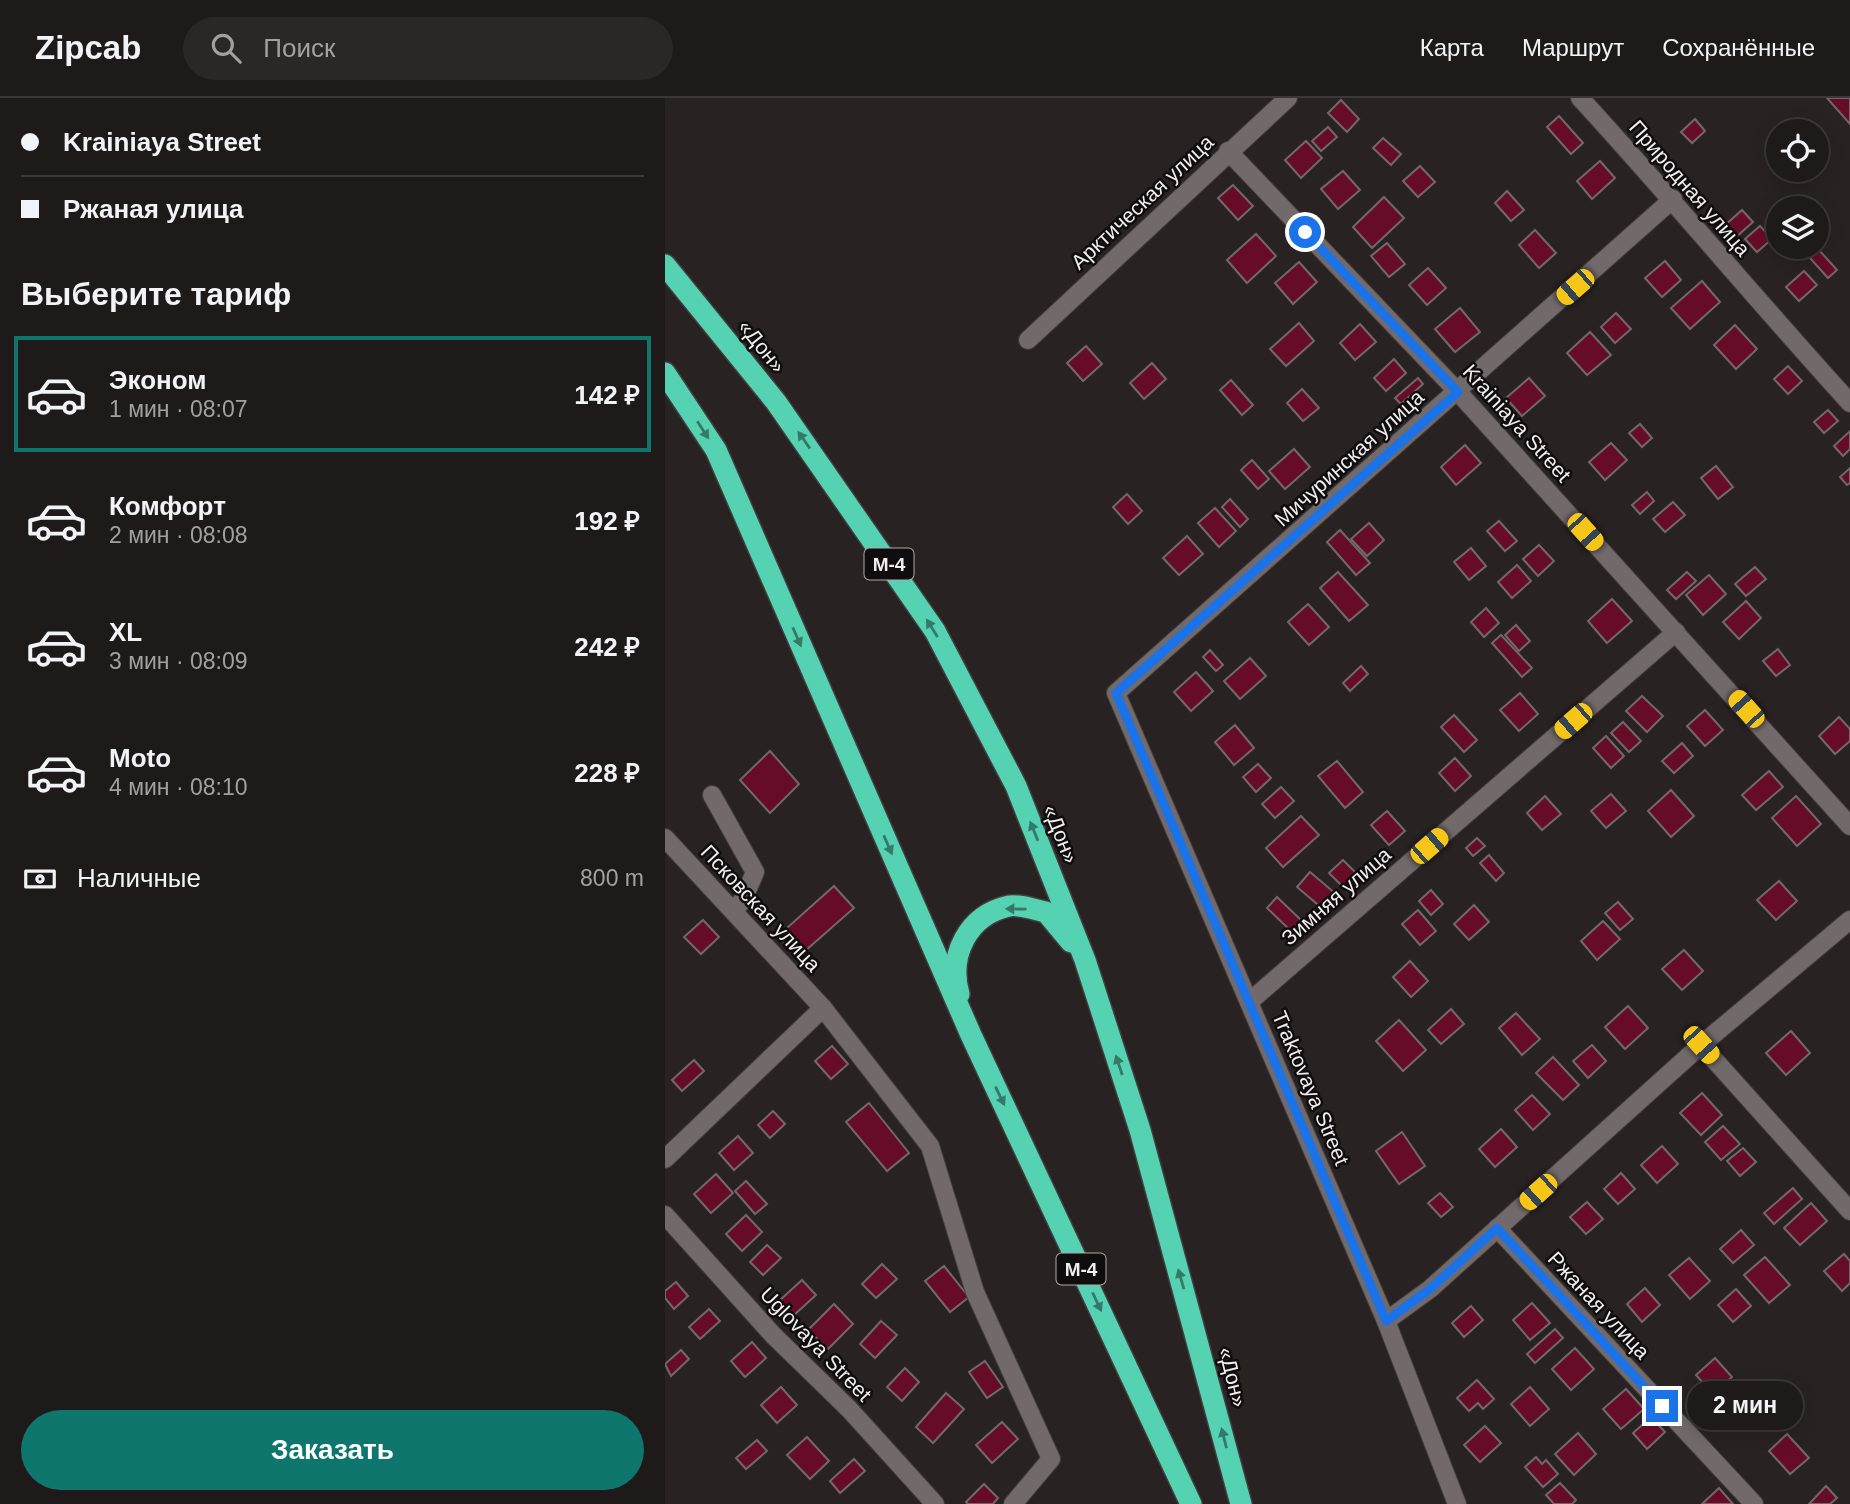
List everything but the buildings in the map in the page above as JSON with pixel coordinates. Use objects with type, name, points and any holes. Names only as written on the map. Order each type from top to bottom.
[{"type":"highway","name":"«Дон»","points":[[665,265],[783,412],[935,631],[1016,786],[1086,960],[1144,1144],[1241,1504]]},
{"type":"highway","name":"М-4","points":[[665,373],[716,450],[971,1035],[1191,1504]]},
{"type":"highway","name":"М-4","points":[[971,1035],[955,980],[959,947],[976,921],[1010,906],[1046,912],[1086,960]]},
{"type":"street","name":"Арктическая улица","points":[[1028,340],[1288,98]]},
{"type":"street","name":"Природная улица","points":[[1580,98],[1673,199],[1752,296],[1850,403]]},
{"type":"street","name":"Krainiaya Street","points":[[1228,151],[1458,392],[1850,826]]},
{"type":"street","name":"Мичуринская улица","points":[[1116,693],[1673,199]]},
{"type":"street","name":"Зимняя улица","points":[[1249,1002],[1676,632]]},
{"type":"street","name":"Traktovaya Street","points":[[1116,693],[1386,1321],[1457,1504]]},
{"type":"street","points":[[712,795],[755,872],[743,900],[734,910]]},
{"type":"street","name":"Псковская улица","points":[[665,838],[823,1008],[930,1146],[975,1292],[1015,1382],[1047,1443],[1051,1459],[1013,1504]]},
{"type":"street","points":[[1386,1321],[1430,1289],[1701,1045],[1850,920]]},
{"type":"street","points":[[665,1158],[823,1008]]},
{"type":"street","points":[[1701,1045],[1850,1212]]},
{"type":"street","name":"Uglovaya Street","points":[[665,1215],[773,1335],[849,1409],[935,1504]]},
{"type":"street","name":"Ржаная улица","points":[[1497,1228],[1754,1504]]},
{"type":"route","points":[[1305,232],[1458,392],[1173,646],[1116,693],[1386,1321],[1430,1289],[1497,1228],[1662,1406]]}]
